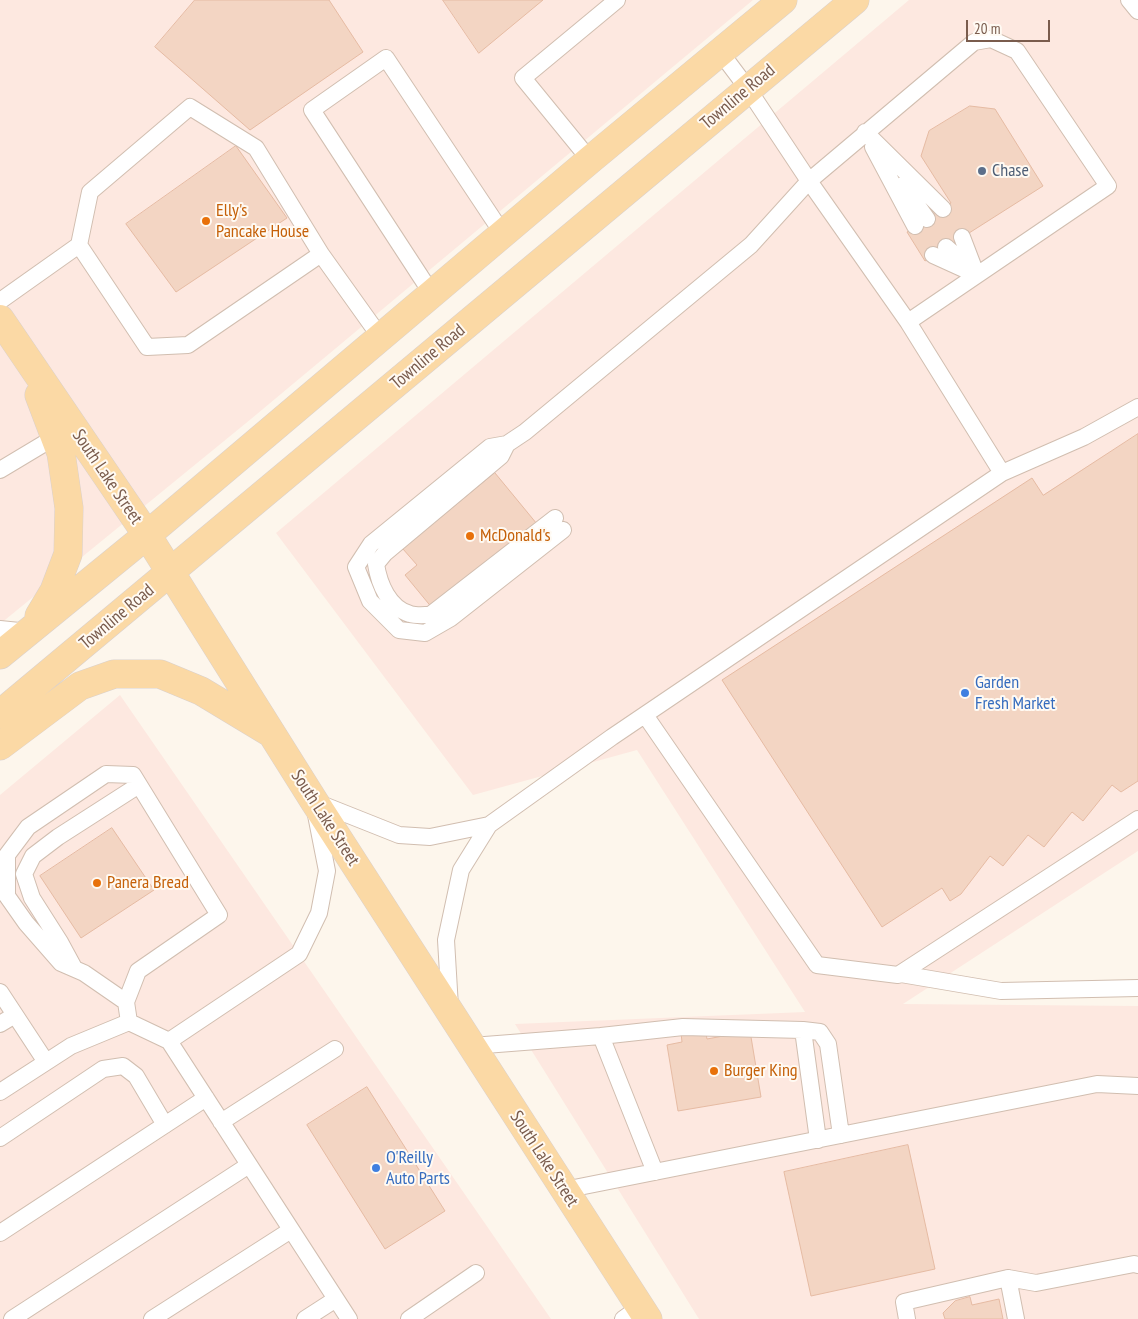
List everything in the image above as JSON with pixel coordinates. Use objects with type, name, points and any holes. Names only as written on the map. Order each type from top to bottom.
[{"type":"main road","points":[[0,655],[147,535],[590,160],[783,0]]},
{"type":"main road","name":"Townline Road","points":[[0,714],[855,0]]},
{"type":"main road","name":"South Lake Street","points":[[1,318],[23,354],[64,431],[147,535],[314,801],[564,1190],[637,1315]]},
{"type":"main road","points":[[29,632],[54,590],[68,554],[69,508],[61,453],[64,431]]},
{"type":"main road","points":[[0,746],[80,686],[114,674],[160,674],[201,691],[238,715],[271,733]]},
{"type":"lane","points":[[590,160],[524,78],[617,0]]},
{"type":"lane","points":[[1129,0],[1138,11]]},
{"type":"lane","points":[[559,524],[451,618],[425,633],[399,630],[370,601],[356,567],[371,544],[490,447],[507,444],[533,426],[751,245],[809,181],[865,132],[974,42],[991,39],[1017,51],[1108,186],[908,322]]},
{"type":"lane","points":[[721,53],[748,89],[809,181],[908,322],[1002,473]]},
{"type":"lane","points":[[432,294],[312,110],[386,58],[503,234]]},
{"type":"lane","points":[[1,318],[79,245],[90,192],[190,107],[256,148],[320,254],[381,338]]},
{"type":"lane","points":[[865,132],[943,209]]},
{"type":"lane","points":[[865,132],[921,223]]},
{"type":"lane","points":[[962,237],[977,276]]},
{"type":"lane","points":[[79,245],[147,347],[188,346],[320,254]]},
{"type":"lane","points":[[940,251],[977,276]]},
{"type":"lane","points":[[450,1012],[446,940],[461,870],[489,825],[645,715],[1002,473],[1084,437],[1138,407]]},
{"type":"lane","points":[[0,470],[64,431]]},
{"type":"lane","points":[[0,629],[29,632]]},
{"type":"lane","points":[[645,715],[817,965],[901,974],[1001,990],[1138,988]]},
{"type":"lane","points":[[126,1002],[84,973],[62,963],[26,923],[7,896],[7,855],[28,827],[106,774],[133,775],[219,915],[138,971],[126,1002],[129,1022]]},
{"type":"lane","points":[[75,969],[32,898],[24,874],[33,856],[58,837],[139,785]]},
{"type":"lane","points":[[314,801],[399,835],[430,837],[489,825]]},
{"type":"lane","points":[[169,1041],[299,954],[320,913],[327,871],[314,801]]},
{"type":"lane","points":[[901,974],[1138,818]]},
{"type":"lane","points":[[0,992],[46,1062]]},
{"type":"lane","points":[[0,1024],[15,1015]]},
{"type":"lane","points":[[0,1092],[71,1046],[129,1022],[169,1041],[349,1319]]},
{"type":"lane","points":[[472,1046],[601,1036],[683,1027],[820,1032],[828,1044],[841,1135]]},
{"type":"lane","points":[[803,1030],[818,1140]]},
{"type":"lane","points":[[601,1036],[655,1172]]},
{"type":"lane","points":[[221,1122],[335,1049]]},
{"type":"lane","points":[[0,1138],[103,1069],[122,1066],[136,1076],[165,1125]]},
{"type":"lane","points":[[564,1190],[1096,1084],[1138,1086]]},
{"type":"lane","points":[[0,1233],[206,1098]]},
{"type":"lane","points":[[12,1319],[249,1165]]},
{"type":"lane","points":[[152,1319],[291,1230]]},
{"type":"lane","points":[[907,1319],[904,1302],[1008,1278],[1036,1284],[1134,1264],[1138,1265]]},
{"type":"lane","points":[[409,1319],[476,1273]]},
{"type":"lane","points":[[1008,1278],[1016,1319]]},
{"type":"lane","points":[[305,1319],[336,1299]]},
{"type":"shaded area","points":[[0,0],[753,0],[251,419],[0,624]]},
{"type":"shaded area","points":[[909,0],[1138,0],[1138,851],[903,1004],[1138,1006],[1138,1319],[699,1319],[515,1024],[805,1012],[637,750],[473,795],[276,533]]},
{"type":"shaded area","points":[[120,695],[551,1319],[0,1319],[0,795]]},
{"type":"building","points":[[195,0],[329,0],[363,52],[250,130],[155,47]]},
{"type":"building","points":[[443,0],[543,0],[479,53]]},
{"type":"building","name":"Chase","points":[[970,106],[995,109],[1043,186],[925,261],[907,232],[951,203],[921,156],[929,131]]},
{"type":"building","name":"Elly's Pancake House","points":[[236,146],[287,218],[176,292],[126,224]]},
{"type":"building","points":[[1138,434],[1138,781],[1121,792],[1112,785],[1083,821],[1072,812],[1044,847],[1028,835],[1003,866],[990,856],[961,894],[950,901],[942,888],[882,927],[722,680],[1032,478],[1043,495]]},
{"type":"building","name":"McDonald's","points":[[495,473],[537,524],[433,609],[405,575],[417,565],[403,549]]},
{"type":"building","name":"Panera Bread","points":[[112,828],[154,890],[81,938],[40,876]]},
{"type":"building","name":"Burger King","points":[[705,1029],[707,1039],[750,1031],[761,1097],[678,1111],[667,1045],[682,1042],[681,1033]]},
{"type":"building","name":"O'Reilly Auto Parts","points":[[367,1087],[445,1211],[385,1249],[307,1125]]},
{"type":"building","points":[[908,1145],[935,1269],[811,1296],[784,1172]]},
{"type":"building","points":[[970,1297],[972,1305],[999,1299],[1003,1319],[945,1319],[943,1313],[955,1301]]},
{"type":"place","name":"Chase","points":[[982,171]]},
{"type":"place","name":"Elly's Pancake House","points":[[206,221]]},
{"type":"place","name":"McDonald's","points":[[470,536]]},
{"type":"place","name":"Garden Fresh Market","points":[[965,693]]},
{"type":"place","name":"Panera Bread","points":[[97,883]]},
{"type":"place","name":"Burger King","points":[[714,1071]]},
{"type":"place","name":"O'Reilly Auto Parts","points":[[376,1168]]}]
